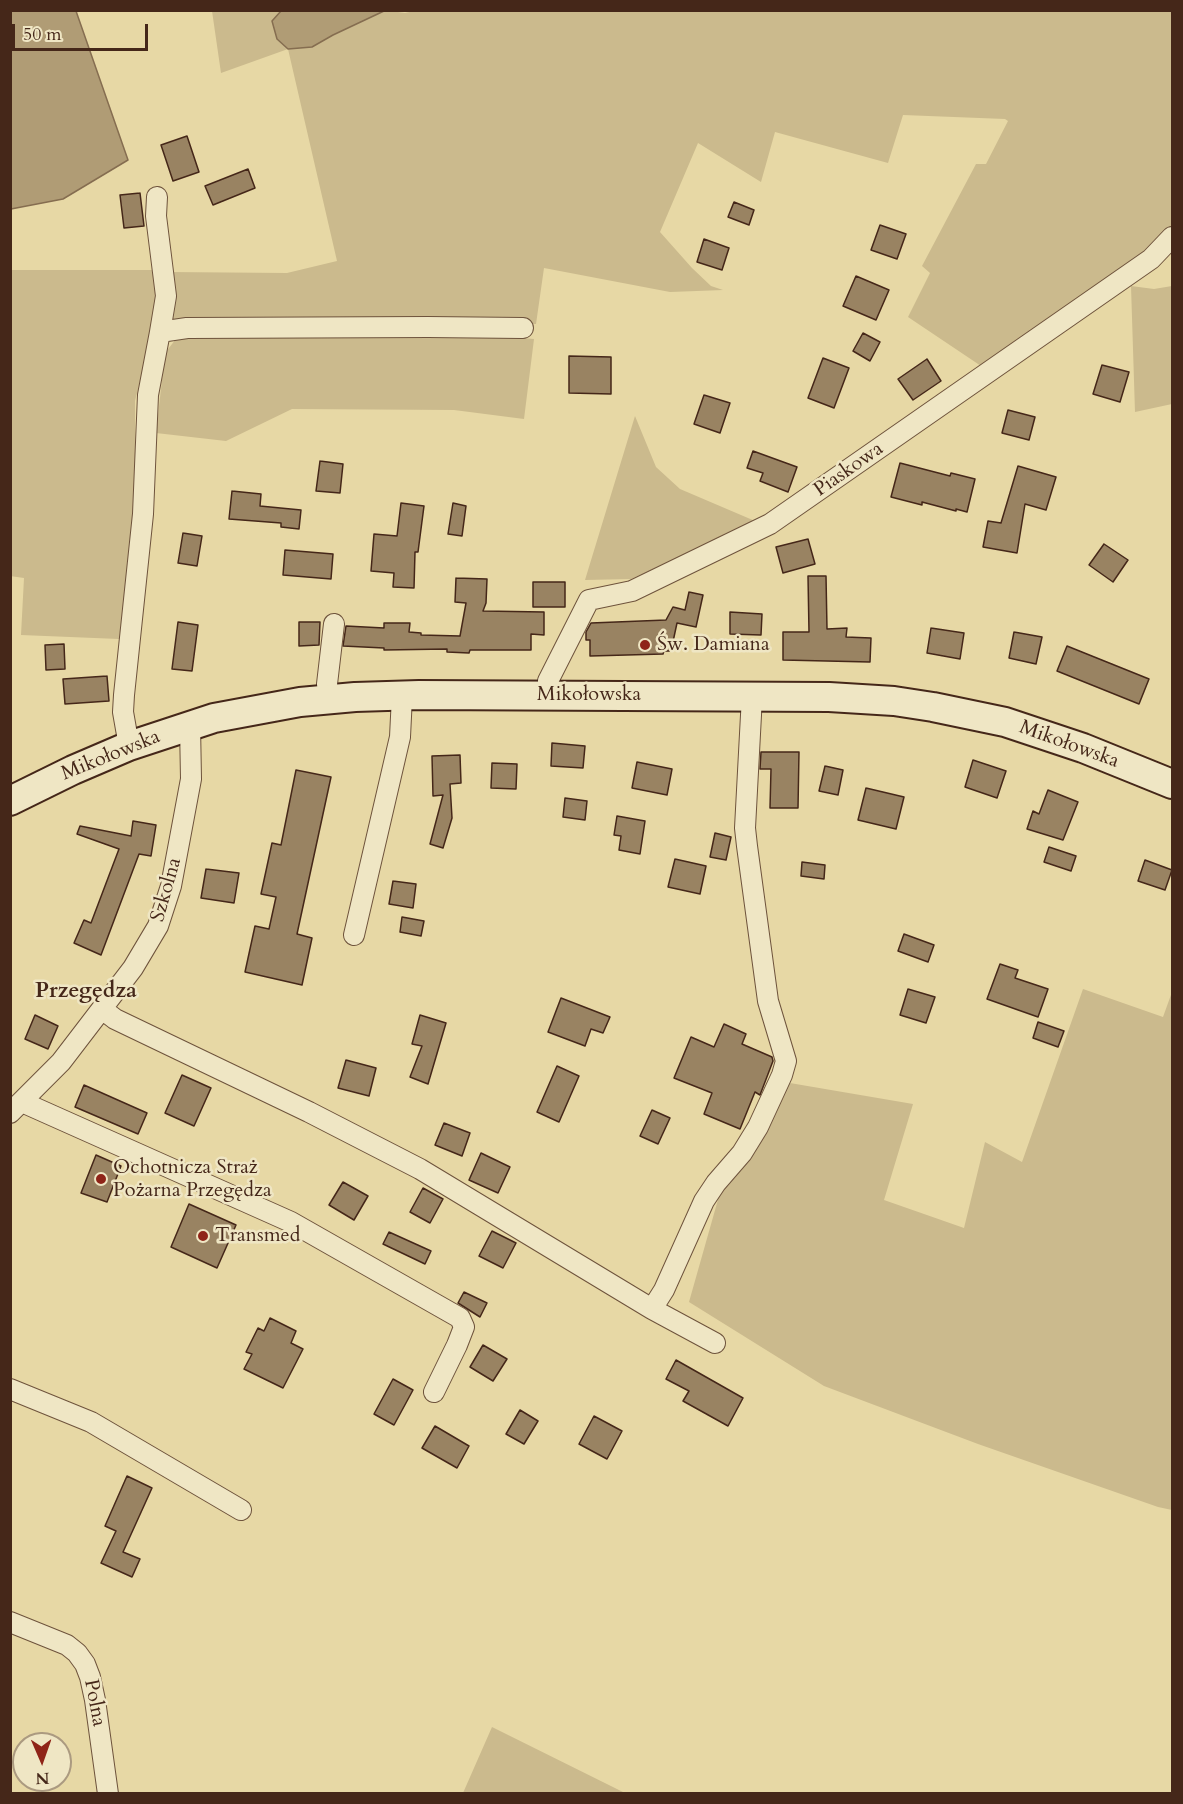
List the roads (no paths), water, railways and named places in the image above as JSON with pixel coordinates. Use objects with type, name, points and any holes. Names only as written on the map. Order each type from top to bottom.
[{"type":"main road","name":"Mikołowska","points":[[10,801],[129,746],[190,725],[250,710],[329,699],[402,696],[752,696],[865,699],[916,704],[998,721],[1048,736],[1173,784]]},
{"type":"street","points":[[129,746],[123,712],[144,514],[148,396],[166,289],[156,216],[157,197]]},
{"type":"street","name":"Piaskowa","points":[[548,695],[548,681],[589,600],[632,591],[770,524],[1151,259],[1173,237]]},
{"type":"street","points":[[160,332],[199,328],[523,328]]},
{"type":"street","points":[[329,699],[327,684],[334,624]]},
{"type":"street","points":[[354,935],[400,737],[402,696]]},
{"type":"street","points":[[652,1308],[664,1290],[704,1201],[742,1153],[758,1127],[786,1061],[768,1001],[745,828],[752,696]]},
{"type":"street","name":"Szkolna","points":[[16,1107],[61,1062],[102,1009],[144,951],[165,909],[177,861],[191,779],[190,725]]},
{"type":"street","points":[[102,1009],[115,1019],[319,1117],[410,1164],[652,1308],[716,1343]]},
{"type":"street","points":[[16,1107],[291,1222],[460,1318],[464,1327],[458,1345],[434,1392]]},
{"type":"street","points":[[10,1389],[91,1422],[241,1510]]},
{"type":"street","name":"Polna","points":[[10,1622],[67,1645],[74,1649],[84,1664],[90,1677],[108,1794]]},
{"type":"place","name":"Św. Damiana","points":[[645,645]]},
{"type":"place","name":"Ochotnicza Straż Pożarna Przegędza","points":[[101,1179]]},
{"type":"place","name":"Transmed","points":[[203,1236]]},
{"type":"district","name":"Przegędza","points":[[86,992]]}]
